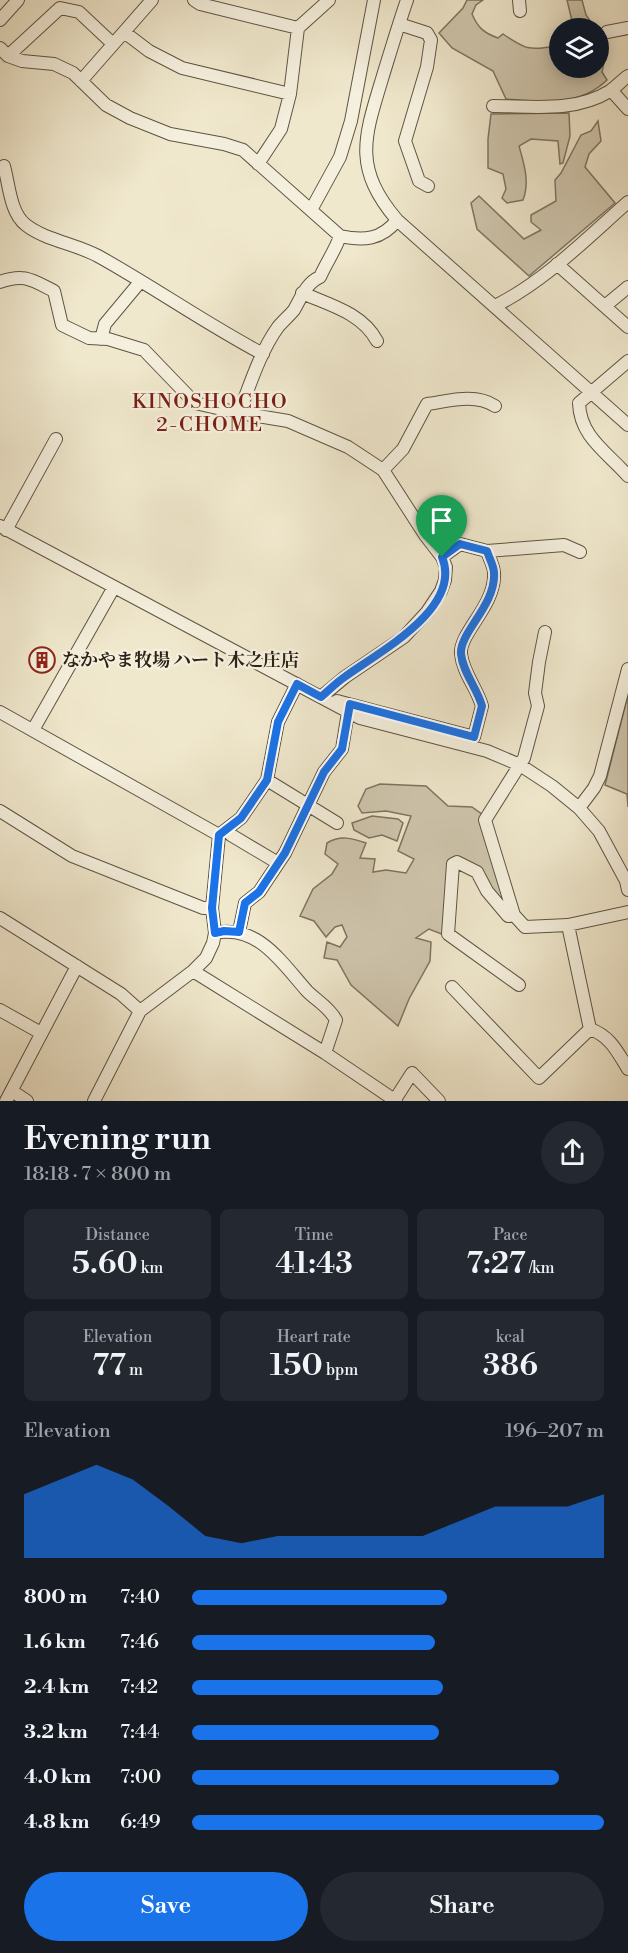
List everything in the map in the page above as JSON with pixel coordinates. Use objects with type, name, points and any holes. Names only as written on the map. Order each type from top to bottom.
[{"type":"street","points":[[0,20],[18,0]]},
{"type":"street","points":[[81,81],[152,0]]},
{"type":"street","points":[[194,0],[200,4],[298,28]]},
{"type":"street","points":[[258,164],[281,129],[290,94],[298,28],[329,0]]},
{"type":"street","points":[[311,210],[340,157],[351,121],[374,0]]},
{"type":"street","points":[[407,0],[367,131],[366,154],[372,182],[381,201],[397,220],[628,424]]},
{"type":"street","points":[[113,44],[79,12],[60,8],[4,52],[22,60],[54,64],[73,73],[106,105],[170,134],[243,150],[340,236],[358,240],[375,237],[390,229],[397,220]]},
{"type":"street","points":[[399,24],[427,33],[431,40],[427,67],[405,141],[419,181],[428,186]]},
{"type":"street","points":[[609,32],[628,28]]},
{"type":"street","points":[[124,32],[149,51],[182,68],[290,94]]},
{"type":"street","points":[[493,106],[561,107],[576,105],[611,90],[628,76]]},
{"type":"street","points":[[611,90],[628,109]]},
{"type":"street","points":[[4,166],[15,209],[25,224],[96,254],[169,297],[220,331],[263,354]]},
{"type":"street","points":[[495,306],[513,297],[557,264],[628,202]]},
{"type":"street","points":[[239,413],[263,354],[303,293],[314,280],[320,277],[340,236]]},
{"type":"street","points":[[557,264],[628,327]]},
{"type":"street","points":[[0,282],[14,277],[31,279],[54,291],[62,325],[89,338],[144,350],[195,403],[288,421],[348,447],[383,470],[442,557],[446,567],[446,580],[428,612],[404,637],[345,677],[321,697]]},
{"type":"street","points":[[101,339],[105,324],[140,282]]},
{"type":"street","points":[[605,306],[628,287]]},
{"type":"street","points":[[303,293],[358,318],[371,330],[377,340]]},
{"type":"street","points":[[628,361],[579,403],[579,417],[585,429],[606,455],[628,476]]},
{"type":"street","points":[[383,470],[404,449],[427,404],[468,399],[488,402],[495,406]]},
{"type":"street","points":[[56,439],[3,528],[321,697],[349,709],[474,737],[482,706],[467,674],[461,652],[467,635],[487,603],[493,587],[494,572],[487,551]]},
{"type":"street","points":[[442,557],[460,544],[487,551],[564,545],[579,552]]},
{"type":"street","points":[[33,730],[114,587]]},
{"type":"street","points":[[545,632],[535,693],[538,706],[524,758],[485,820],[514,915],[525,927],[567,925],[628,912]]},
{"type":"street","points":[[579,808],[600,776],[628,669]]},
{"type":"street","points":[[94,1101],[140,1011],[193,971],[206,958],[215,933],[212,908],[223,832],[241,818],[267,780],[278,722],[297,684]]},
{"type":"street","points":[[349,709],[360,718],[488,751],[520,765],[552,786],[579,808],[599,831],[626,881],[628,890]]},
{"type":"street","points":[[239,932],[245,903],[259,892],[278,863],[309,806],[324,772],[342,749],[349,709]]},
{"type":"street","points":[[0,712],[231,835],[278,863]]},
{"type":"street","points":[[267,780],[337,823]]},
{"type":"street","points":[[0,811],[72,856],[203,908],[212,908]]},
{"type":"street","points":[[514,915],[508,916],[487,891],[477,872],[457,862],[453,864],[448,934],[519,985]]},
{"type":"street","points":[[0,918],[121,994],[140,1011]]},
{"type":"street","points":[[567,925],[590,1029]]},
{"type":"street","points":[[215,933],[244,932],[268,948],[291,969],[308,992],[332,1012],[336,1020],[325,1053]]},
{"type":"street","points":[[27,1101],[9,1096],[77,966]]},
{"type":"street","points":[[193,971],[325,1053],[395,1101],[412,1073],[439,1101]]},
{"type":"street","points":[[452,987],[539,1078],[590,1029]]},
{"type":"street","points":[[0,1010],[41,1033]]},
{"type":"street","points":[[590,1029],[603,1034],[628,1069]]},
{"type":"shaded area","points":[[467,0],[483,0],[476,5],[472,14],[485,32],[498,38],[503,34],[528,48],[549,47],[549,78],[606,78],[607,80],[596,89],[572,99],[533,101],[506,99],[493,71],[452,48],[439,33],[463,8]]},
{"type":"shaded area","points":[[567,0],[582,0],[588,18],[571,18]]},
{"type":"shaded area","points":[[569,113],[570,136],[563,163],[560,164],[558,141],[531,139],[519,146],[526,173],[525,193],[523,200],[507,203],[502,198],[506,189],[503,174],[488,168],[491,114]]},
{"type":"shaded area","points":[[598,121],[601,141],[589,154],[585,167],[615,203],[529,276],[477,229],[471,203],[479,196],[524,239],[541,230],[531,222],[531,215],[556,201],[555,180],[581,135],[591,131]]},
{"type":"shaded area","points":[[628,695],[628,807],[627,794],[605,785]]},
{"type":"shaded area","points":[[380,784],[426,786],[448,806],[472,807],[483,815],[510,908],[456,857],[444,935],[429,929],[416,938],[431,942],[430,961],[409,999],[398,1026],[351,985],[337,960],[324,958],[327,942],[340,947],[347,937],[342,925],[335,927],[326,937],[314,921],[300,916],[313,889],[332,874],[338,864],[325,854],[327,843],[332,840],[346,838],[366,843],[360,858],[375,859],[373,872],[386,870],[406,873],[414,859],[398,851],[411,816],[386,811],[362,813],[358,806],[366,789]]},
{"type":"shaded area","points":[[372,816],[398,819],[403,823],[397,841],[382,835],[369,838],[354,830],[352,823]]},
{"type":"place","name":"なかやま牧場 ハート木之庄店","points":[[42,660]]},
{"type":"district","name":"KINOSHOCHO 2-CHOME","points":[[210,414]]},
{"type":"route","points":[[460,544],[487,551],[494,572],[493,587],[487,603],[467,635],[461,652],[467,674],[480,697],[482,706],[474,737],[350,704],[342,749],[324,772],[285,853],[259,892],[245,903],[239,932],[215,933],[212,908],[219,835],[241,818],[267,780],[278,722],[297,684],[321,697],[345,677],[404,637],[428,612],[441,591],[446,580],[446,567],[442,557],[460,544]]}]
